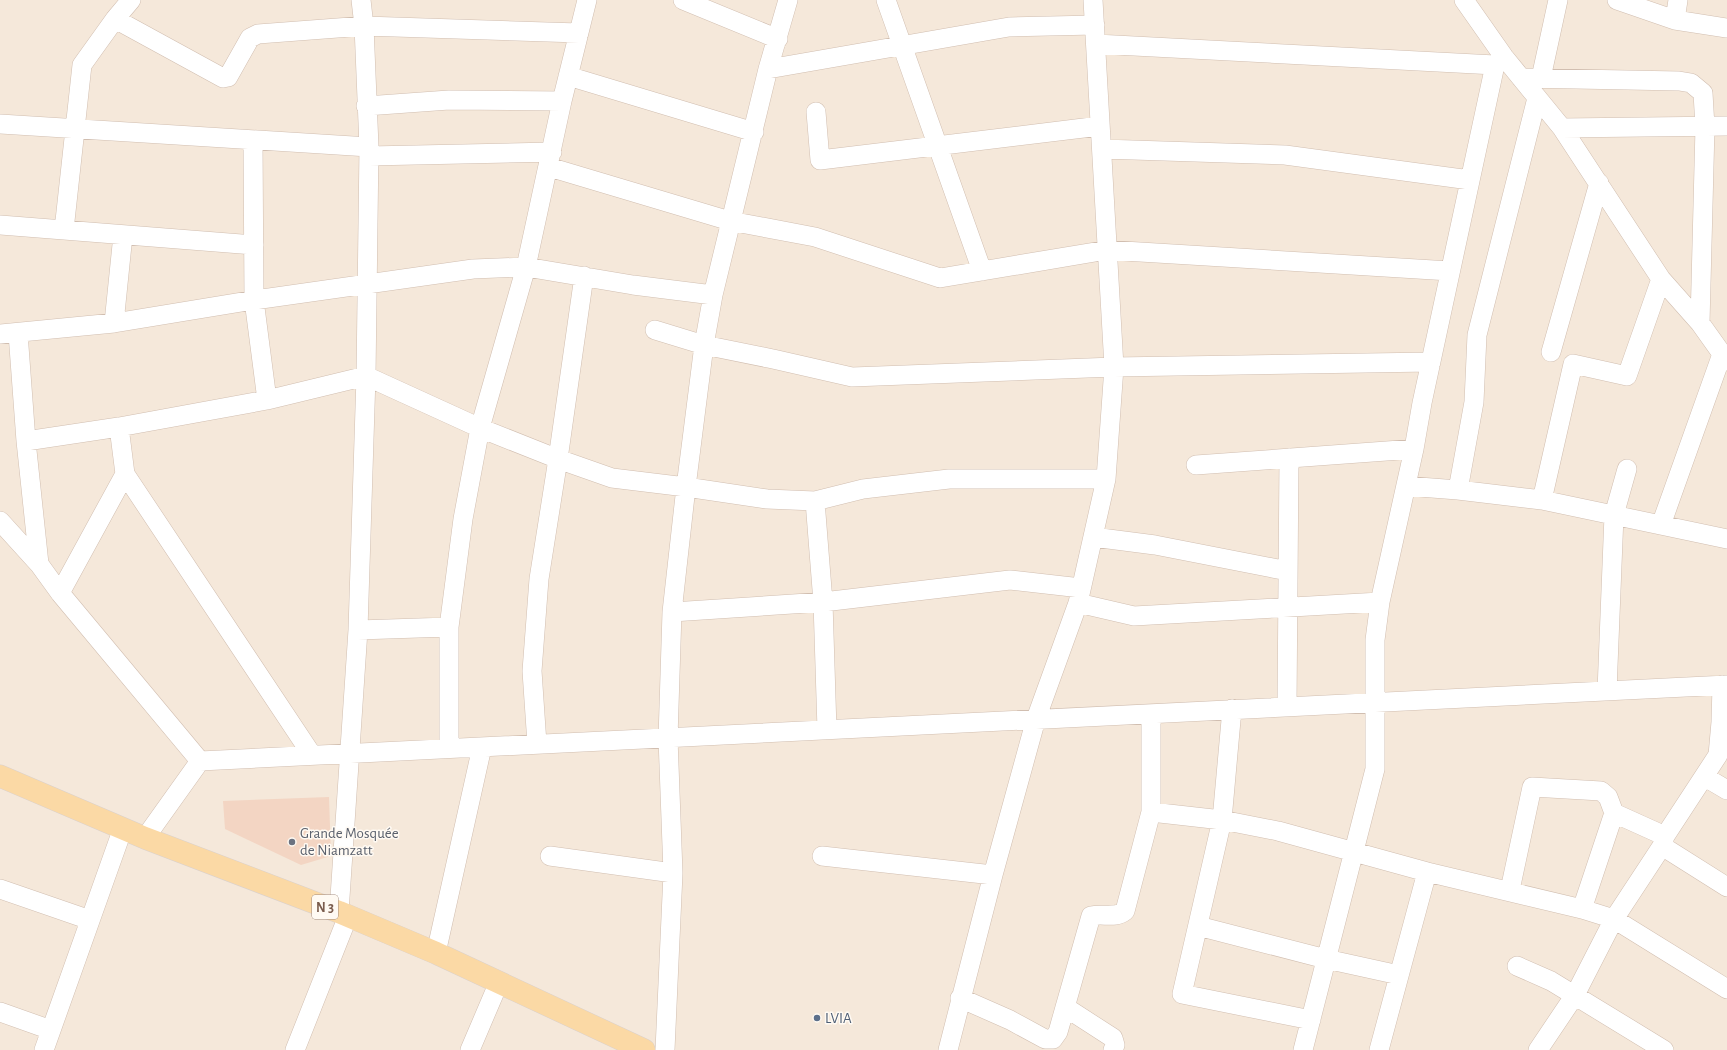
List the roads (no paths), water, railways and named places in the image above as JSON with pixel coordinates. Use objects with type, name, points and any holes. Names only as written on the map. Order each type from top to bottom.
[{"type":"main road","name":"N 3","points":[[0,776],[145,838],[343,914],[436,953],[644,1050]]},
{"type":"street","points":[[64,230],[82,65],[115,19],[131,0]]},
{"type":"street","points":[[295,1050],[343,914],[350,753],[358,630],[368,283],[369,152],[364,26],[361,0]]},
{"type":"street","points":[[449,748],[449,627],[462,519],[480,428],[526,267],[562,101],[587,0]]},
{"type":"street","points":[[683,0],[778,39]]},
{"type":"street","points":[[664,1050],[673,873],[668,738],[672,612],[686,486],[704,345],[713,295],[730,221],[754,132],[768,69],[778,39],[788,0]]},
{"type":"street","points":[[886,0],[982,271]]},
{"type":"street","points":[[948,1050],[960,998],[1036,719],[1079,595],[1106,479],[1114,367],[1093,0]]},
{"type":"street","points":[[1464,0],[1500,61],[1521,78],[1562,128],[1661,279],[1700,324],[1724,358],[1660,525]]},
{"type":"street","points":[[1541,78],[1558,0]]},
{"type":"street","points":[[1617,0],[1675,20],[1727,28]]},
{"type":"street","points":[[1675,20],[1678,0]]},
{"type":"street","points":[[115,19],[223,78],[228,77],[250,38],[258,34],[364,26],[579,33]]},
{"type":"street","points":[[768,69],[1009,28],[1095,35],[1500,61]]},
{"type":"street","points":[[1303,1050],[1375,769],[1375,640],[1380,602],[1414,449],[1470,180],[1500,61]]},
{"type":"street","points":[[568,76],[754,132]]},
{"type":"street","points":[[1521,78],[1679,81],[1691,83],[1703,93],[1704,127],[1700,324]]},
{"type":"street","points":[[1458,490],[1474,402],[1477,335],[1537,98]]},
{"type":"street","points":[[366,106],[449,100],[562,101]]},
{"type":"street","points":[[816,112],[820,160],[1100,126]]},
{"type":"street","points":[[0,124],[253,140],[369,152],[550,160],[730,221],[814,237],[940,278],[1107,250],[1450,271]]},
{"type":"street","points":[[1562,128],[1727,126]]},
{"type":"street","points":[[253,140],[254,300],[267,400]]},
{"type":"street","points":[[1102,149],[1286,155],[1470,180]]},
{"type":"street","points":[[1551,352],[1599,183]]},
{"type":"street","points":[[0,225],[254,246]]},
{"type":"street","points":[[114,323],[124,235]]},
{"type":"street","points":[[39,564],[26,440],[9,333],[114,323],[254,300],[473,268],[526,267],[633,285],[713,295]]},
{"type":"street","points":[[537,744],[532,670],[538,587],[584,276]]},
{"type":"street","points":[[1542,500],[1573,364],[1627,376],[1661,279]]},
{"type":"street","points":[[655,330],[704,345],[773,358],[852,377],[1114,367],[1431,362]]},
{"type":"street","points":[[26,440],[120,427],[267,400],[366,376],[480,428],[558,459],[612,478],[686,486],[767,499],[815,501],[863,489],[949,478],[1106,479]]},
{"type":"street","points":[[120,427],[125,474],[312,755]]},
{"type":"street","points":[[1196,465],[1414,449]]},
{"type":"street","points":[[1286,707],[1289,458]]},
{"type":"street","points":[[1607,691],[1614,515],[1627,469]]},
{"type":"street","points":[[60,593],[125,474]]},
{"type":"street","points":[[1406,486],[1458,490],[1542,500],[1727,539]]},
{"type":"street","points":[[815,501],[824,602],[827,730]]},
{"type":"street","points":[[0,521],[39,564],[60,593],[200,761]]},
{"type":"street","points":[[1093,537],[1155,545],[1288,571]]},
{"type":"street","points":[[672,612],[824,602],[1010,580],[1079,595],[1134,616],[1288,606],[1380,602]]},
{"type":"street","points":[[358,630],[449,627]]},
{"type":"street","points":[[200,761],[1725,685],[1721,722],[1723,753],[1705,777],[1614,919],[1575,995],[1538,1050]]},
{"type":"street","points":[[1232,710],[1222,820],[1182,994],[1311,1020]]},
{"type":"street","points":[[960,998],[1010,1020],[1045,1039],[1053,1039],[1058,1032],[1091,916],[1099,914],[1113,916],[1121,914],[1125,910],[1151,812],[1151,714]]},
{"type":"street","points":[[436,953],[482,747]]},
{"type":"street","points":[[145,838],[200,761]]},
{"type":"street","points":[[1705,777],[1727,790]]},
{"type":"street","points":[[1510,890],[1532,787],[1601,791],[1608,797],[1614,813],[1582,909]]},
{"type":"street","points":[[1151,812],[1222,820],[1278,831],[1427,872],[1510,890],[1582,909],[1614,919],[1727,989]]},
{"type":"street","points":[[1614,813],[1664,841],[1727,887]]},
{"type":"street","points":[[44,1050],[123,828]]},
{"type":"street","points":[[550,856],[673,873]]},
{"type":"street","points":[[822,856],[993,875]]},
{"type":"street","points":[[1379,1050],[1427,872]]},
{"type":"street","points":[[0,889],[90,920]]},
{"type":"street","points":[[1198,926],[1326,959],[1399,975]]},
{"type":"street","points":[[1517,966],[1551,981],[1664,1050]]},
{"type":"street","points":[[470,1050],[499,982]]},
{"type":"street","points":[[1065,1006],[1113,1038],[1115,1045],[1113,1050]]},
{"type":"street","points":[[0,1012],[51,1030]]},
{"type":"place","name":"Grande Mosquée de Niamzatt","points":[[292,842]]},
{"type":"place","name":"LVIA","points":[[817,1018]]}]
